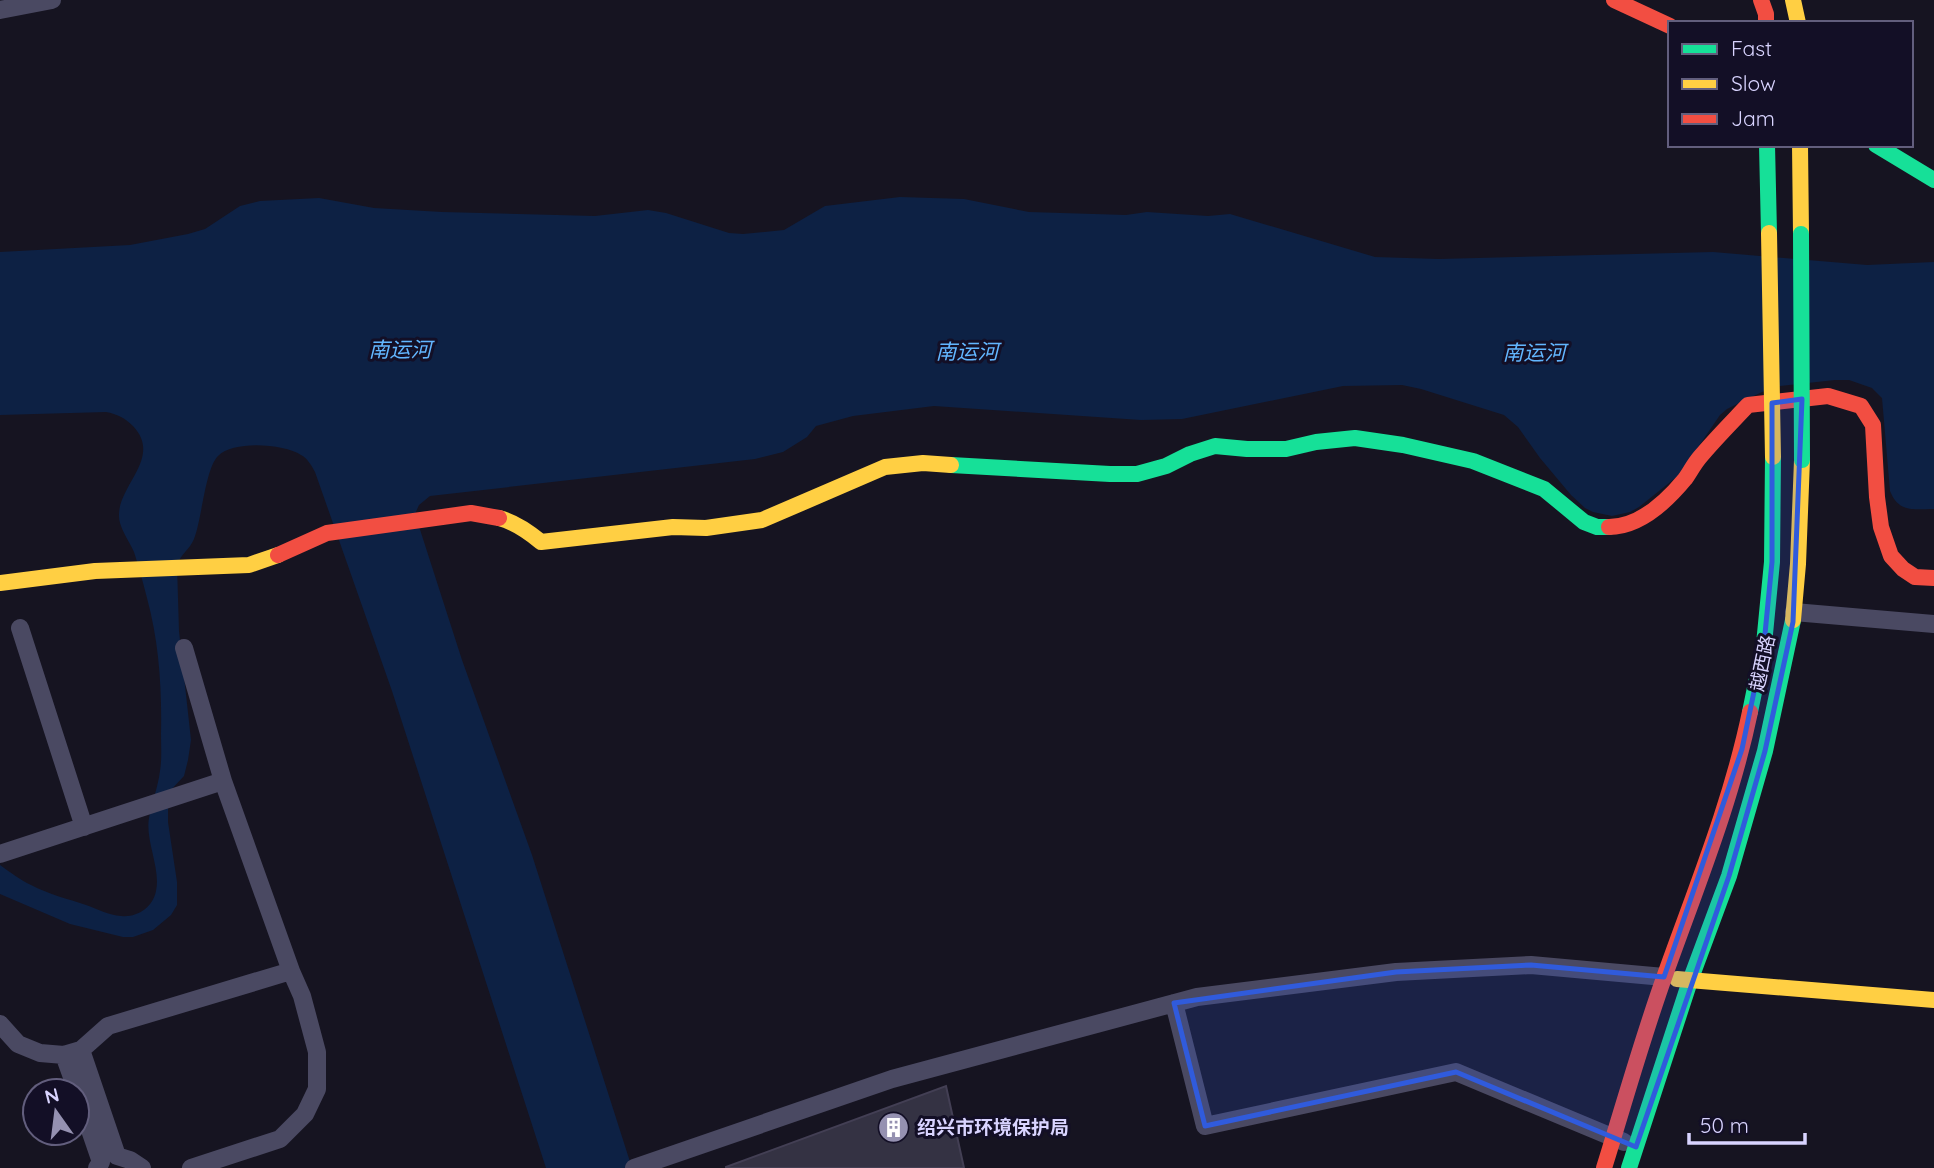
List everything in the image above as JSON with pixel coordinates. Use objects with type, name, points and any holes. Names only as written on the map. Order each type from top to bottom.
[{"type":"street","points":[[0,10],[52,0]]},
{"type":"street","points":[[1614,0],[1668,25]]},
{"type":"street","points":[[1761,0],[1766,21]]},
{"type":"street","points":[[1793,0],[1798,21]]},
{"type":"street","name":"越西路","points":[[1604,1168],[1664,977],[1703,874],[1745,736],[1765,630],[1772,562],[1773,457],[1767,147]]},
{"type":"street","name":"越西路","points":[[1629,1168],[1690,981],[1729,876],[1765,751],[1794,612],[1802,460],[1800,147]]},
{"type":"street","points":[[1879,147],[1934,180]]},
{"type":"street","points":[[0,583],[95,571],[249,565],[327,533],[471,513],[506,520],[541,542],[673,527],[706,528],[762,520],[885,467],[923,463],[1137,474],[1166,466],[1215,446],[1286,449],[1316,442],[1355,439],[1403,445],[1473,461],[1544,489],[1584,522],[1597,527],[1616,527],[1644,518],[1664,501],[1748,405],[1828,396],[1861,406],[1874,425],[1877,497],[1881,527],[1891,556],[1915,577],[1934,578]]},
{"type":"street","points":[[1794,612],[1934,624]]},
{"type":"street","points":[[20,628],[83,827]]},
{"type":"street","points":[[184,648],[223,781],[302,996],[317,1052],[317,1089],[305,1114],[281,1139],[191,1168]]},
{"type":"street","points":[[0,854],[223,781]]},
{"type":"street","points":[[641,1166],[892,1079],[1197,997],[1396,972],[1531,965],[1690,981],[1934,1000]]},
{"type":"street","points":[[0,1024],[18,1044],[40,1053],[73,1052],[107,1026],[291,971]]},
{"type":"street","points":[[1174,1003],[1205,1126],[1456,1072],[1636,1147]]},
{"type":"street","points":[[73,1052],[76,1077]]},
{"type":"street","points":[[73,1052],[105,1162]]},
{"type":"street","points":[[91,1127],[105,1162]]},
{"type":"street","points":[[105,1162],[130,1160],[142,1168]]},
{"type":"highlighted area","points":[[1802,399],[1793,622],[1765,751],[1729,876],[1636,1147],[1456,1072],[1205,1126],[1174,1003],[1396,972],[1531,965],[1664,977],[1742,749],[1764,644],[1772,562],[1772,403]]},
{"type":"water","name":"南运河","points":[[900,197],[964,199],[1029,212],[1126,215],[1147,212],[1208,216],[1230,214],[1375,257],[1439,259],[1713,252],[1867,265],[1934,262],[1934,509],[1908,508],[1894,498],[1890,491],[1882,398],[1872,388],[1849,380],[1780,386],[1727,409],[1720,415],[1679,475],[1639,507],[1612,516],[1585,508],[1571,495],[1518,427],[1504,415],[1402,385],[1343,386],[1182,419],[1141,420],[934,406],[853,416],[816,426],[807,437],[783,452],[755,459],[430,496],[419,505],[415,514],[462,660],[532,855],[632,1168],[546,1168],[392,691],[315,472],[305,458],[293,451],[259,445],[235,448],[218,456],[210,472],[194,539],[177,565],[179,631],[191,740],[184,776],[168,793],[168,822],[177,882],[177,905],[171,915],[153,930],[133,937],[123,937],[70,924],[0,894],[0,865],[23,881],[51,894],[112,914],[133,915],[148,906],[154,897],[157,882],[148,827],[161,766],[161,752],[157,648],[136,558],[120,523],[119,510],[141,463],[141,439],[127,421],[106,412],[0,415],[0,252],[130,245],[188,234],[205,229],[240,206],[260,201],[319,198],[374,208],[595,216],[648,210],[729,233],[743,234],[784,230],[825,206]]},
{"type":"building","name":"绍兴市环境保护局","points":[[946,1086],[964,1168],[726,1168],[726,1167]]},
{"type":"traffic: fast","points":[[1767,147],[1769,233]]},
{"type":"traffic: fast","points":[[1879,147],[1934,180]]},
{"type":"traffic: fast","points":[[1801,234],[1802,460]]},
{"type":"traffic: fast","points":[[951,465],[1137,474],[1166,466],[1215,446],[1286,449],[1316,442],[1355,438],[1403,445],[1473,461],[1544,489],[1584,522],[1597,527],[1609,527]]},
{"type":"traffic: fast","points":[[1750,712],[1764,644],[1772,562],[1773,457]]},
{"type":"traffic: fast","points":[[1629,1168],[1690,981],[1729,876],[1765,751],[1793,620]]},
{"type":"traffic: slow","points":[[1793,0],[1798,21]]},
{"type":"traffic: slow","points":[[1800,147],[1801,234]]},
{"type":"traffic: slow","points":[[1769,233],[1773,457]]},
{"type":"traffic: slow","points":[[1793,620],[1802,460]]},
{"type":"traffic: slow","points":[[499,518],[522,528],[541,542],[673,527],[706,528],[762,520],[885,467],[923,463],[951,465]]},
{"type":"traffic: slow","points":[[0,583],[95,571],[249,565],[278,555]]},
{"type":"traffic: slow","points":[[1677,979],[1934,1000]]},
{"type":"traffic: jam","points":[[1614,0],[1668,25]]},
{"type":"traffic: jam","points":[[1761,0],[1766,21]]},
{"type":"traffic: jam","points":[[1609,527],[1631,523],[1652,512],[1685,479],[1706,450],[1748,405],[1828,396],[1861,406],[1873,425],[1881,527],[1891,556],[1915,577],[1934,578]]},
{"type":"traffic: jam","points":[[278,555],[327,533],[471,513],[499,518]]},
{"type":"traffic: jam","points":[[1604,1168],[1657,999],[1723,812],[1750,712]]},
{"type":"place","name":"绍兴市环境保护局","points":[[894,1127]]}]
